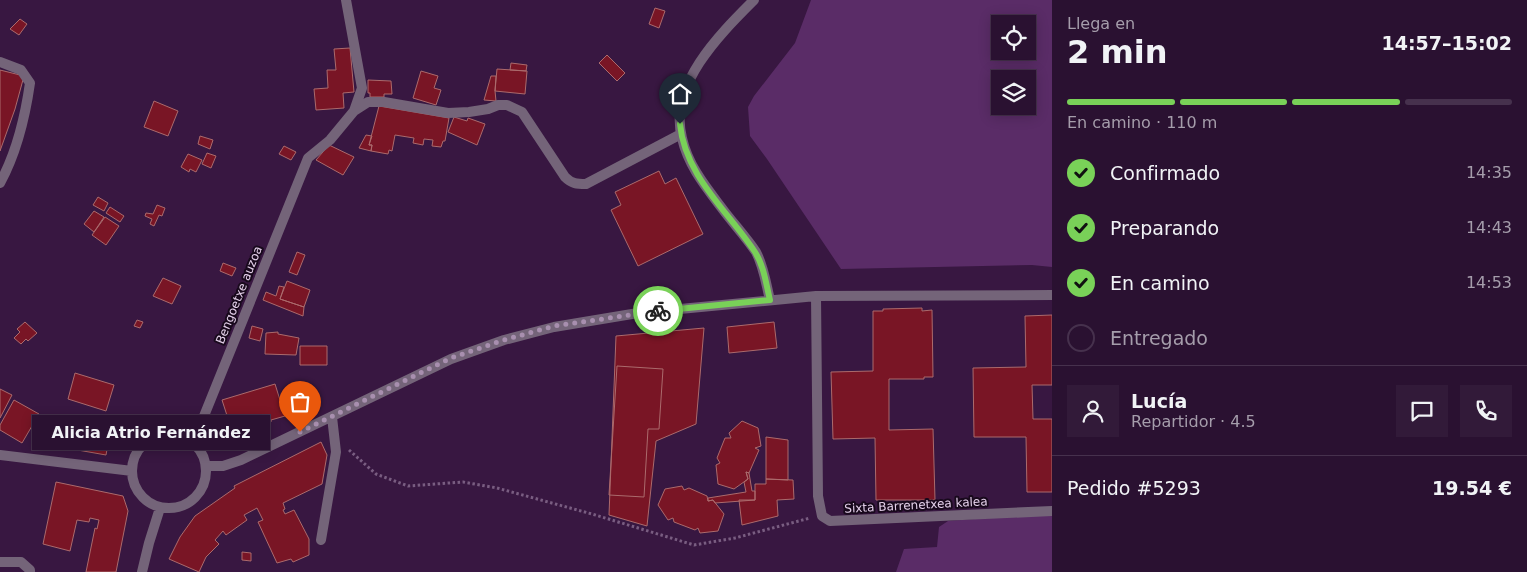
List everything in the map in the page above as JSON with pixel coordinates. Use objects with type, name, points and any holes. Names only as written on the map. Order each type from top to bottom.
[{"type":"street","points":[[346,0],[362,88],[354,111]]},
{"type":"street","points":[[754,0],[721,32],[700,61],[686,87],[679,114],[681,134],[689,159],[700,179],[756,253],[764,273],[770,300]]},
{"type":"street","points":[[0,62],[21,70],[30,83],[26,114],[10,165],[0,183]]},
{"type":"street","points":[[354,111],[368,102],[384,102],[448,113],[469,112],[488,109],[498,105],[507,105],[522,112],[566,177],[570,182],[576,184],[586,184],[681,134]]},
{"type":"street","name":"Bengoetxe auzoa","points":[[187,438],[202,420],[308,158],[330,140],[354,111]]},
{"type":"street","points":[[207,466],[223,466],[241,460],[451,358],[554,326],[638,313],[816,296],[1052,295]]},
{"type":"street","points":[[816,296],[818,496],[822,516]]},
{"type":"street","points":[[321,540],[336,452],[332,417]]},
{"type":"street","points":[[170,433],[187,438],[200,449],[207,466],[205,484],[195,499],[179,507],[160,508],[143,498],[133,481],[132,471],[136,454],[146,441],[170,433]]},
{"type":"street","points":[[0,455],[132,471]]},
{"type":"street","points":[[142,572],[160,508]]},
{"type":"street","name":"Sixta Barrenetxea kalea","points":[[822,516],[830,521],[1052,511]]},
{"type":"street","points":[[0,562],[21,562],[30,572]]},
{"type":"path","points":[[334,436],[376,474],[408,486],[463,482],[497,488],[694,545],[735,538],[822,516]]},
{"type":"shaded area","points":[[811,0],[1052,0],[1052,267],[1032,265],[841,269],[750,136],[748,107],[754,96],[795,43]]},
{"type":"shaded area","points":[[1016,516],[1052,516],[1052,572],[896,572],[904,549],[937,547],[939,527],[948,521]]},
{"type":"building","points":[[655,8],[665,11],[659,28],[649,24]]},
{"type":"building","points":[[20,19],[27,24],[19,35],[10,29]]},
{"type":"building","points":[[350,48],[354,92],[343,93],[344,108],[316,110],[314,89],[328,88],[327,70],[336,70],[334,49]]},
{"type":"building","points":[[607,55],[625,73],[617,81],[599,63]]},
{"type":"building","points":[[511,63],[527,65],[526,71],[510,70]]},
{"type":"building","points":[[497,69],[527,71],[525,94],[495,91]]},
{"type":"building","points":[[0,70],[24,76],[0,151]]},
{"type":"building","points":[[421,71],[438,76],[434,88],[441,90],[436,105],[413,98]]},
{"type":"building","points":[[491,76],[496,76],[496,101],[484,100]]},
{"type":"building","points":[[368,80],[391,81],[392,94],[384,94],[384,97],[370,97],[370,93],[368,93]]},
{"type":"building","points":[[154,101],[178,111],[168,136],[144,127]]},
{"type":"building","points":[[379,106],[449,118],[445,141],[443,141],[441,147],[432,146],[433,140],[424,139],[423,145],[413,143],[414,138],[395,135],[392,151],[389,150],[388,154],[371,151],[372,145],[369,145]]},
{"type":"building","points":[[454,117],[467,121],[468,118],[485,124],[477,145],[448,132]]},
{"type":"building","points":[[366,135],[372,136],[369,145],[372,145],[371,151],[359,148]]},
{"type":"building","points":[[200,136],[213,140],[210,149],[198,144]]},
{"type":"building","points":[[329,145],[354,157],[343,175],[316,160]]},
{"type":"building","points":[[284,146],[296,152],[291,160],[279,154]]},
{"type":"building","points":[[207,153],[216,156],[211,168],[202,164]]},
{"type":"building","points":[[188,154],[202,160],[196,172],[190,169],[189,172],[181,167]]},
{"type":"building","points":[[659,171],[665,184],[676,178],[703,234],[638,266],[611,210],[621,205],[615,192]]},
{"type":"building","points":[[98,197],[108,203],[104,211],[93,205]]},
{"type":"building","points":[[157,205],[165,208],[162,216],[159,215],[154,226],[150,224],[152,219],[145,216],[146,213],[153,214]]},
{"type":"building","points":[[110,207],[124,216],[120,222],[106,213]]},
{"type":"building","points":[[94,211],[104,217],[94,232],[84,224]]},
{"type":"building","points":[[105,217],[119,226],[106,245],[92,235]]},
{"type":"building","points":[[297,252],[305,255],[297,275],[289,272]]},
{"type":"building","points":[[223,263],[236,268],[232,276],[220,271]]},
{"type":"building","points":[[163,278],[181,286],[172,304],[153,296]]},
{"type":"building","points":[[287,281],[310,290],[304,307],[280,299]]},
{"type":"building","points":[[279,286],[284,287],[280,299],[304,307],[303,316],[263,300],[266,292],[276,296]]},
{"type":"building","points":[[922,308],[922,311],[932,310],[933,377],[924,377],[924,379],[889,379],[889,430],[933,429],[935,500],[876,500],[875,438],[833,439],[831,372],[873,371],[873,311]]},
{"type":"building","points":[[1052,315],[1052,385],[1032,385],[1033,419],[1052,419],[1052,492],[1027,492],[1026,437],[974,437],[973,368],[1026,367],[1025,316]]},
{"type":"building","points":[[137,320],[143,322],[140,328],[134,326]]},
{"type":"building","points":[[25,322],[37,333],[21,344],[14,338],[20,332],[17,329]]},
{"type":"building","points":[[774,322],[777,348],[729,353],[727,327]]},
{"type":"building","points":[[252,326],[263,329],[260,341],[249,338]]},
{"type":"building","points":[[704,328],[696,424],[656,441],[647,526],[609,515],[616,336]]},
{"type":"building","points":[[278,332],[278,334],[299,338],[296,355],[265,354],[266,333]]},
{"type":"building","points":[[300,346],[327,346],[327,365],[300,365]]},
{"type":"building","points":[[617,366],[663,369],[659,429],[648,429],[644,497],[609,495]]},
{"type":"building","points":[[75,373],[114,385],[106,411],[68,399]]},
{"type":"building","points":[[275,384],[285,416],[261,425],[261,423],[232,431],[222,400]]},
{"type":"building","points":[[0,389],[12,395],[0,418]]},
{"type":"building","points":[[14,400],[39,414],[22,443],[0,430],[0,425]]},
{"type":"building","points":[[60,419],[111,427],[106,455],[55,446]]},
{"type":"building","points":[[742,421],[758,428],[761,446],[755,448],[759,450],[749,473],[746,472],[748,479],[734,489],[718,484],[716,465],[720,463],[717,458],[725,438],[731,438],[729,433]]},
{"type":"building","points":[[766,437],[788,440],[788,480],[766,479]]},
{"type":"building","points":[[321,442],[327,455],[322,484],[283,503],[285,514],[294,510],[309,539],[309,555],[293,562],[291,559],[277,563],[258,522],[263,520],[257,508],[244,515],[247,520],[226,535],[223,531],[215,540],[219,544],[206,557],[199,572],[169,559],[180,537],[195,516],[235,488],[234,486]]},
{"type":"building","points":[[746,472],[749,473],[752,491],[755,491],[755,500],[715,503],[713,500],[708,501],[708,498],[746,492],[744,482],[748,479]]},
{"type":"building","points":[[766,479],[793,480],[794,499],[777,500],[778,516],[742,525],[739,500],[755,500],[755,484],[766,484]]},
{"type":"building","points":[[56,482],[123,496],[128,511],[116,572],[86,572],[95,528],[97,529],[99,520],[90,518],[89,522],[77,520],[70,551],[43,544]]},
{"type":"building","points":[[682,486],[684,490],[689,488],[707,496],[708,501],[713,500],[724,514],[718,531],[700,533],[698,528],[695,530],[674,522],[673,518],[668,520],[658,505],[665,489]]},
{"type":"building","points":[[242,552],[251,553],[251,561],[242,560]]},
{"type":"way so far","points":[[300,432],[451,358],[504,340],[554,326],[658,311]]},
{"type":"place","name":"Alicia Atrio Fernández","points":[[300,432]]},
{"type":"route","points":[[658,311],[770,300],[764,273],[756,253],[700,179],[689,159],[681,138],[680,124]]}]
